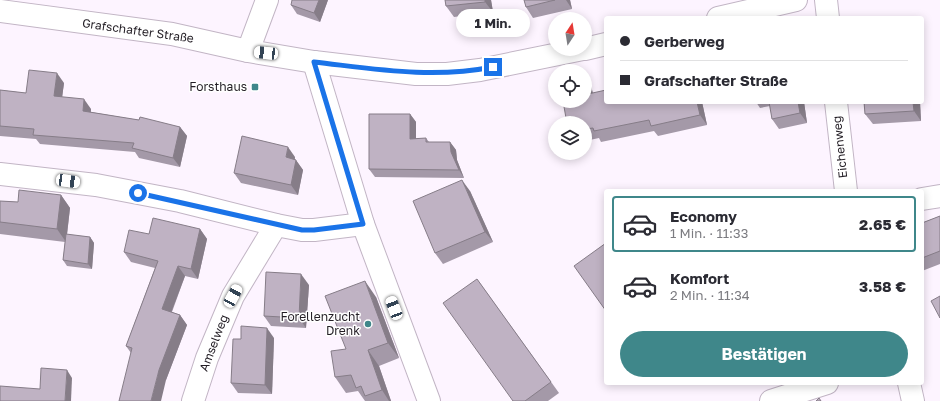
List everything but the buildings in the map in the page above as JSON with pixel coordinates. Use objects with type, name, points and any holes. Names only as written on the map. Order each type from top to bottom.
[{"type":"street","points":[[248,51],[267,0]]},
{"type":"street","points":[[727,16],[796,0]]},
{"type":"street","points":[[826,0],[828,16]]},
{"type":"street","name":"Grafschafter Straße","points":[[0,11],[172,34],[248,51],[314,62],[416,74],[447,74],[480,70],[549,56]]},
{"type":"street","name":"Grafschafter Straße","points":[[592,47],[604,44]]},
{"type":"street","points":[[314,62],[363,224],[429,401]]},
{"type":"street","name":"Eichenweg","points":[[836,104],[846,189]]},
{"type":"street","points":[[0,174],[96,185],[227,212],[276,225],[314,230],[363,224]]},
{"type":"street","points":[[924,199],[940,196]]},
{"type":"street","name":"Amselweg","points":[[193,401],[207,358],[233,296],[276,225]]},
{"type":"street","points":[[771,401],[821,385]]},
{"type":"street","points":[[909,385],[913,401]]},
{"type":"place","name":"Forsthaus","points":[[255,87]]},
{"type":"place","name":"Forellenzucht Drenk","points":[[368,324]]},
{"type":"route","points":[[138,193],[180,201],[302,230],[341,228],[363,224],[314,62],[416,74],[447,74],[493,67]]}]
